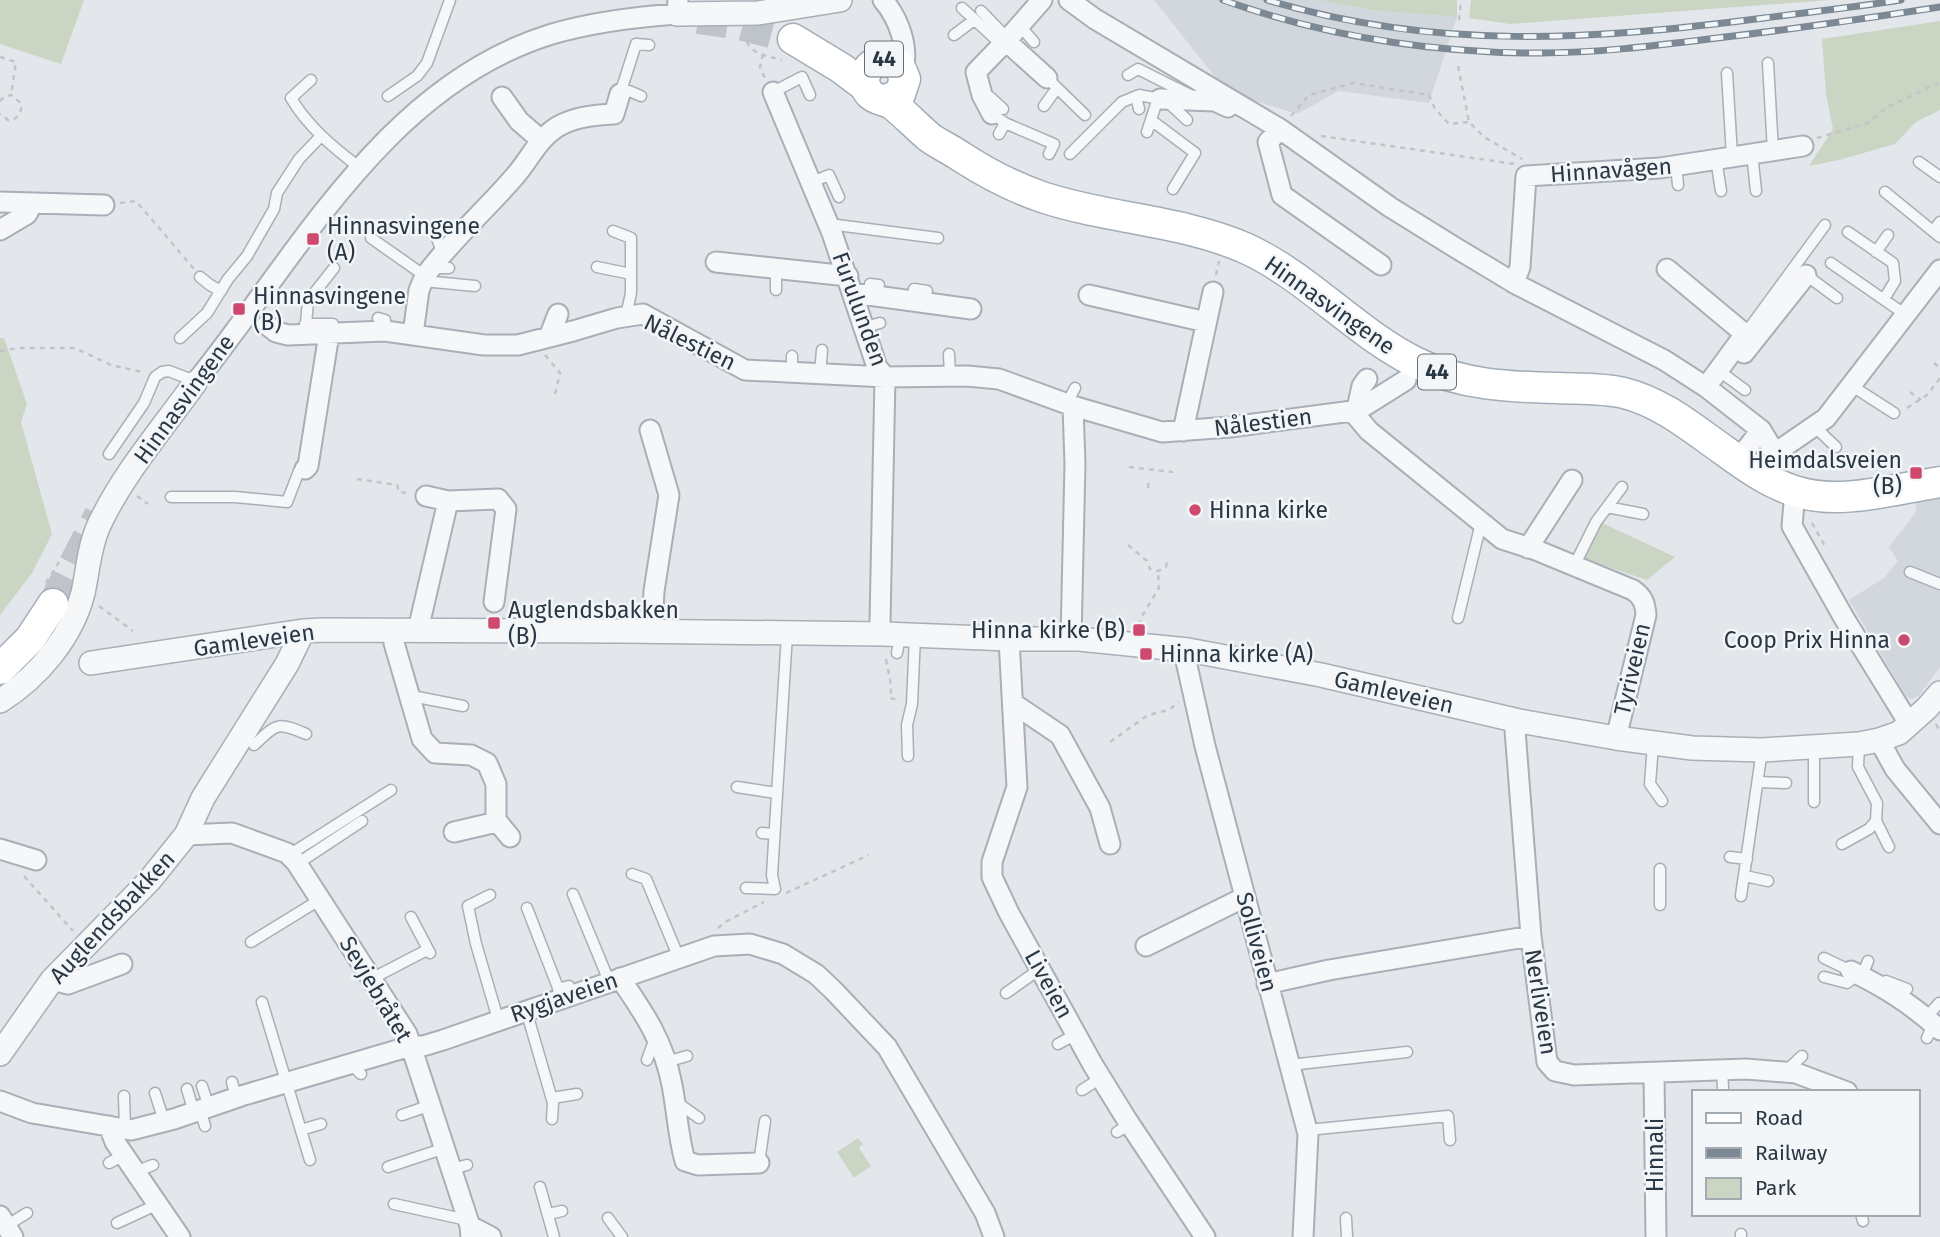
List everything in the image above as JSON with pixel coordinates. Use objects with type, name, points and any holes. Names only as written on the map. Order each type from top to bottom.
[{"type":"main road","name":"Hinnasvingene","points":[[886,77],[908,116],[929,137],[994,177],[1042,197],[1223,241],[1273,263],[1400,354],[1429,369],[1485,384],[1600,390],[1639,397],[1677,417],[1765,478],[1795,491],[1849,496],[1940,482]]},
{"type":"main road","points":[[0,669],[30,639],[64,596]]},
{"type":"street","points":[[678,7],[742,15],[840,0]]},
{"type":"street","points":[[883,0],[890,8],[905,48],[906,59],[886,77]]},
{"type":"street","points":[[989,104],[976,72],[1042,0]]},
{"type":"street","points":[[1051,0],[1095,19]]},
{"type":"street","points":[[1069,0],[1095,19],[1280,129],[1390,207],[1514,283],[1664,360],[1709,390],[1760,430],[1775,453],[1826,418],[1940,270]]},
{"type":"street","name":"Hinnasvingene","points":[[0,701],[34,676],[70,625],[83,594],[91,550],[107,509],[195,382],[360,168],[387,138],[426,103],[480,66],[515,49],[579,27],[678,7]]},
{"type":"street","points":[[1009,38],[1052,83]]},
{"type":"street","points":[[413,334],[434,264],[517,175],[541,140],[559,126],[574,120],[614,114],[621,91]]},
{"type":"street","name":"Furulunden","points":[[773,92],[829,224],[862,287],[872,325],[877,367],[885,377],[880,623]]},
{"type":"street","points":[[502,97],[519,121],[541,140]]},
{"type":"street","points":[[1161,99],[1214,101],[1266,128],[1280,129]]},
{"type":"street","points":[[1280,129],[1268,142],[1282,195],[1381,265]]},
{"type":"street","name":"Hinnavågen","points":[[1514,283],[1520,267],[1530,202],[1527,176],[1677,175],[1724,157],[1803,146]]},
{"type":"street","points":[[0,202],[104,205]]},
{"type":"street","points":[[0,230],[27,214],[32,204]]},
{"type":"street","points":[[716,262],[776,269],[920,296],[971,309]]},
{"type":"street","points":[[1667,269],[1745,334],[1709,390]]},
{"type":"street","points":[[1709,390],[1726,376],[1806,275]]},
{"type":"street","points":[[1183,431],[1213,292]]},
{"type":"street","points":[[1089,295],[1206,322]]},
{"type":"street","name":"Nålestien","points":[[267,325],[276,332],[288,335],[305,330],[382,325],[413,334],[466,336],[484,345],[649,312],[745,370],[792,364],[820,373],[885,377],[1001,373],[1072,399],[1139,419],[1162,432],[1230,427],[1354,410],[1406,380]]},
{"type":"street","points":[[536,336],[558,314]]},
{"type":"street","points":[[305,469],[314,438],[331,329]]},
{"type":"street","points":[[1354,410],[1367,379]]},
{"type":"street","points":[[1072,399],[1072,639]]},
{"type":"street","name":"Tyriveien","points":[[1354,410],[1369,431],[1503,540],[1644,594],[1646,615],[1616,738]]},
{"type":"street","points":[[650,430],[669,495],[654,591],[652,631]]},
{"type":"street","points":[[1738,460],[1760,430]]},
{"type":"street","points":[[1528,548],[1572,480]]},
{"type":"street","points":[[1795,491],[1792,526],[1844,618],[1910,724]]},
{"type":"street","points":[[426,496],[448,501],[498,499],[506,509],[494,602]]},
{"type":"street","points":[[418,631],[448,501]]},
{"type":"street","name":"Gamleveien","points":[[91,663],[303,631],[652,631],[787,634],[904,641],[1072,639],[1188,650],[1321,675],[1519,721],[1616,738],[1692,748],[1762,750],[1869,742],[1892,737],[1910,724],[1940,693]]},
{"type":"street","name":"Auglendsbakken","points":[[0,1054],[52,980],[149,881],[186,835],[203,798],[283,671],[303,631]]},
{"type":"street","points":[[394,631],[394,643],[422,739],[435,753],[471,755],[487,763],[496,784],[503,829],[454,832]]},
{"type":"street","name":"Liveien","points":[[1009,639],[1017,787],[992,862],[992,877],[1101,1078],[1123,1128],[1163,1186],[1205,1237]]},
{"type":"street","name":"Solliveien","points":[[1188,650],[1186,661],[1205,746],[1308,1130],[1303,1237]]},
{"type":"street","points":[[1014,704],[1060,736],[1100,808],[1110,844]]},
{"type":"street","name":"Nerliveien","points":[[1519,721],[1515,730],[1531,936],[1548,1062],[1555,1071],[1574,1075],[1654,1073],[1723,1079],[1782,1077],[1796,1073],[1842,1090]]},
{"type":"street","points":[[1869,742],[1940,824]]},
{"type":"street","points":[[186,835],[232,833],[293,860]]},
{"type":"street","points":[[1,849],[36,860]]},
{"type":"street","name":"Sevjebråtet","points":[[293,860],[407,1034],[445,1148],[459,1167],[468,1228]]},
{"type":"street","points":[[1146,946],[1245,897]]},
{"type":"street","points":[[1267,984],[1329,970],[1531,936]]},
{"type":"street","name":"Rygjaveien","points":[[0,1101],[32,1113],[57,1111],[131,1129],[202,1114],[234,1090],[356,1069],[370,1051],[423,1046],[526,1010],[563,991],[615,980],[714,946],[750,944],[783,954],[816,974],[887,1047],[985,1213],[994,1237]]},
{"type":"street","points":[[52,980],[68,984],[122,964]]},
{"type":"street","points":[[1863,974],[1912,1005],[1933,1022]]},
{"type":"street","points":[[615,980],[656,1034],[656,1061],[674,1101],[674,1132],[685,1161],[698,1165],[759,1163]]},
{"type":"street","name":"Hinnali","points":[[1654,1073],[1656,1237]]},
{"type":"street","points":[[117,1127],[115,1142],[177,1236]]},
{"type":"street","points":[[468,1228],[491,1237]]},
{"type":"lane","points":[[388,96],[417,76],[427,63],[450,0]]},
{"type":"lane","points":[[962,8],[1009,38],[1034,42]]},
{"type":"lane","points":[[954,35],[977,16]]},
{"type":"lane","points":[[641,96],[621,91],[636,44],[649,45]]},
{"type":"lane","points":[[1769,63],[1773,150]]},
{"type":"lane","points":[[1128,75],[1139,69],[1199,100]]},
{"type":"lane","points":[[1721,191],[1727,73]]},
{"type":"lane","points":[[773,92],[802,77],[810,95]]},
{"type":"lane","points":[[311,80],[291,98],[301,115],[321,136],[360,168]]},
{"type":"lane","points":[[1044,106],[1052,83],[1085,115]]},
{"type":"lane","points":[[1070,154],[1122,102],[1139,94],[1161,99],[1187,120]]},
{"type":"lane","points":[[1136,96],[1139,109]]},
{"type":"lane","points":[[1147,132],[1161,99]]},
{"type":"lane","points":[[989,104],[999,134]]},
{"type":"lane","points":[[989,104],[1048,137],[1054,144],[1049,154]]},
{"type":"lane","points":[[1151,120],[1195,153],[1173,189]]},
{"type":"lane","points":[[180,338],[207,313],[257,231],[279,183],[296,157],[321,136]]},
{"type":"lane","points":[[1752,153],[1756,191]]},
{"type":"lane","points":[[1919,162],[1940,177]]},
{"type":"lane","points":[[812,181],[829,175],[839,197]]},
{"type":"lane","points":[[1885,191],[1937,234],[1940,222]]},
{"type":"lane","points":[[829,224],[939,238]]},
{"type":"lane","points":[[1745,334],[1825,225]]},
{"type":"lane","points":[[613,230],[631,238],[631,293],[626,316]]},
{"type":"lane","points":[[1848,232],[1892,263],[1895,281],[1884,299]]},
{"type":"lane","points":[[1876,252],[1888,235]]},
{"type":"lane","points":[[371,238],[434,264],[475,286]]},
{"type":"lane","points":[[1831,263],[1906,314]]},
{"type":"lane","points":[[597,267],[631,274]]},
{"type":"lane","points":[[305,330],[308,302],[334,268]]},
{"type":"lane","points":[[776,269],[776,290]]},
{"type":"lane","points":[[1806,275],[1837,298]]},
{"type":"lane","points":[[200,276],[221,291]]},
{"type":"lane","points":[[820,373],[822,350]]},
{"type":"lane","points":[[949,354],[950,376]]},
{"type":"lane","points":[[109,454],[144,403],[155,377],[169,371],[195,382]]},
{"type":"lane","points":[[1726,376],[1745,390]]},
{"type":"lane","points":[[1852,386],[1894,413]]},
{"type":"lane","points":[[1814,426],[1836,447]]},
{"type":"lane","points":[[171,497],[224,496],[287,502],[299,471],[305,469]]},
{"type":"lane","points":[[1574,566],[1595,522],[1622,487]]},
{"type":"lane","points":[[1607,507],[1643,514]]},
{"type":"lane","points":[[1458,618],[1481,523]]},
{"type":"lane","points":[[1910,572],[1940,584]]},
{"type":"lane","points":[[746,888],[775,890],[772,875],[787,634]]},
{"type":"lane","points":[[904,641],[912,705],[907,725],[908,756]]},
{"type":"lane","points":[[408,692],[417,697],[463,706]]},
{"type":"lane","points":[[254,745],[274,727],[285,724],[306,734]]},
{"type":"lane","points":[[1869,742],[1858,767],[1877,803],[1876,821],[1889,847]]},
{"type":"lane","points":[[1653,743],[1650,784],[1662,801]]},
{"type":"lane","points":[[1814,747],[1814,802]]},
{"type":"lane","points":[[1741,896],[1762,750]]},
{"type":"lane","points":[[1758,782],[1786,783]]},
{"type":"lane","points":[[737,787],[776,793]]},
{"type":"lane","points":[[293,860],[391,790]]},
{"type":"lane","points":[[293,860],[362,821]]},
{"type":"lane","points":[[1842,844],[1869,830],[1876,821]]},
{"type":"lane","points":[[762,833],[774,834]]},
{"type":"lane","points":[[1730,857],[1747,859]]},
{"type":"lane","points":[[1660,869],[1660,905]]},
{"type":"lane","points":[[632,874],[646,879],[679,958]]},
{"type":"lane","points":[[1745,876],[1768,881]]},
{"type":"lane","points":[[573,894],[615,980]]},
{"type":"lane","points":[[490,895],[468,906],[498,1019]]},
{"type":"lane","points":[[251,942],[321,899]]},
{"type":"lane","points":[[527,908],[563,991]]},
{"type":"lane","points":[[371,979],[429,952],[411,917]]},
{"type":"lane","points":[[1824,958],[1907,989]]},
{"type":"lane","points":[[1006,993],[1040,969]]},
{"type":"lane","points":[[1824,977],[1847,983],[1863,974]]},
{"type":"lane","points":[[262,1002],[310,1160]]},
{"type":"lane","points":[[526,1010],[552,1098],[552,1119]]},
{"type":"lane","points":[[1058,1044],[1076,1034]]},
{"type":"lane","points":[[1290,1065],[1407,1052]]},
{"type":"lane","points":[[656,1061],[687,1056]]},
{"type":"lane","points":[[1782,1077],[1802,1056]]},
{"type":"lane","points":[[1082,1090],[1101,1078]]},
{"type":"lane","points":[[202,1086],[202,1114]]},
{"type":"lane","points":[[187,1089],[202,1114]]},
{"type":"lane","points":[[155,1093],[164,1121]]},
{"type":"lane","points":[[552,1098],[577,1094]]},
{"type":"lane","points":[[117,1127],[124,1096]]},
{"type":"lane","points":[[674,1101],[699,1118]]},
{"type":"lane","points":[[402,1115],[431,1105]]},
{"type":"lane","points":[[1308,1130],[1448,1116],[1450,1140]]},
{"type":"lane","points":[[759,1163],[765,1121]]},
{"type":"lane","points":[[300,1130],[321,1124]]},
{"type":"lane","points":[[388,1167],[445,1148]]},
{"type":"lane","points":[[540,1187],[554,1237]]},
{"type":"lane","points":[[117,1223],[158,1204]]},
{"type":"lane","points":[[394,1204],[468,1228]]},
{"type":"lane","points":[[548,1214],[562,1211]]},
{"type":"lane","points":[[5,1226],[27,1213]]},
{"type":"lane","points":[[608,1218],[622,1237]]},
{"type":"lane","points":[[1346,1218],[1348,1237]]},
{"type":"path","points":[[1459,20],[1461,0]]},
{"type":"path","points":[[763,54],[760,67],[773,92]]},
{"type":"path","points":[[0,57],[16,62],[11,95]]},
{"type":"path","points":[[1303,145],[1322,135],[1517,164],[1524,160],[1484,137],[1469,122],[1458,66]]},
{"type":"path","points":[[1803,146],[1813,139],[1868,123],[1886,108],[1940,82]]},
{"type":"path","points":[[1280,129],[1308,95],[1354,83],[1429,94],[1435,109],[1449,124],[1469,122]]},
{"type":"path","points":[[0,93],[2,99],[11,95]]},
{"type":"path","points":[[1,117],[13,120],[19,115],[21,103],[11,95]]},
{"type":"path","points":[[104,205],[136,201],[200,276]]},
{"type":"path","points":[[1213,292],[1223,241]]},
{"type":"path","points":[[536,336],[542,352],[560,373],[554,399]]},
{"type":"path","points":[[0,351],[18,348],[75,348],[111,365],[136,369],[155,377]]},
{"type":"path","points":[[1934,363],[1940,368]]},
{"type":"path","points":[[1894,413],[1920,400],[1940,378]]},
{"type":"path","points":[[1910,392],[1920,400]]},
{"type":"path","points":[[1129,467],[1173,472]]},
{"type":"path","points":[[1148,488],[1149,478]]},
{"type":"path","points":[[357,479],[397,485],[399,492],[426,496]]},
{"type":"path","points":[[134,494],[148,503]]},
{"type":"path","points":[[64,596],[52,574],[78,533]]},
{"type":"path","points":[[1128,545],[1147,561],[1150,569],[1158,571],[1166,567],[1167,561]]},
{"type":"path","points":[[1138,629],[1142,616],[1159,588],[1158,571]]},
{"type":"path","points":[[95,603],[133,631]]},
{"type":"path","points":[[890,698],[893,686],[886,653],[904,641]]},
{"type":"path","points":[[1110,742],[1148,715],[1169,710],[1179,702]]},
{"type":"path","points":[[1936,724],[1940,732]]},
{"type":"path","points":[[1,849],[87,944]]},
{"type":"shaded area","points":[[1154,0],[1317,0],[1379,11],[1457,17],[1429,103],[1339,91],[1297,114],[1227,92]]},
{"type":"shaded area","points":[[1940,494],[1940,667],[1919,696],[1910,699],[1849,600],[1884,578],[1898,561],[1889,547],[1916,512],[1916,499]]},
{"type":"green space","points":[[0,0],[84,0],[61,64],[0,44]]},
{"type":"green space","points":[[1317,0],[1457,0],[1457,17],[1379,11]]},
{"type":"green space","points":[[1471,0],[1830,0],[1510,24],[1469,18]]},
{"type":"green space","points":[[1940,21],[1940,110],[1916,122],[1895,144],[1809,166],[1833,129],[1826,94],[1822,39]]},
{"type":"green space","points":[[0,338],[4,338],[27,404],[21,422],[52,534],[32,573],[0,615]]},
{"type":"green space","points":[[1600,522],[1675,557],[1647,580],[1585,559]]},
{"type":"green space","points":[[858,1138],[863,1144],[859,1148],[871,1166],[854,1178],[837,1152]]},
{"type":"tunnel","points":[[698,19],[740,25],[793,39]]},
{"type":"tunnel","points":[[53,604],[99,515]]},
{"type":"railway","points":[[1223,0],[1261,13],[1379,40],[1460,50],[1540,53],[1667,44],[1940,7]]},
{"type":"railway","points":[[1267,0],[1330,16],[1391,27],[1453,34],[1514,36],[1638,32],[1901,0]]},
{"type":"place","name":"Hinnasvingene (A)","points":[[313,239]]},
{"type":"place","name":"Hinnasvingene (B)","points":[[239,309]]},
{"type":"place","name":"Heimdalsveien (B)","points":[[1916,473]]},
{"type":"place","name":"Hinna kirke","points":[[1195,510]]},
{"type":"place","name":"Auglendsbakken (B)","points":[[494,623]]},
{"type":"place","name":"Hinna kirke (B)","points":[[1139,630]]},
{"type":"place","name":"Coop Prix Hinna","points":[[1904,640]]},
{"type":"place","name":"Hinna kirke (A)","points":[[1146,654]]}]
